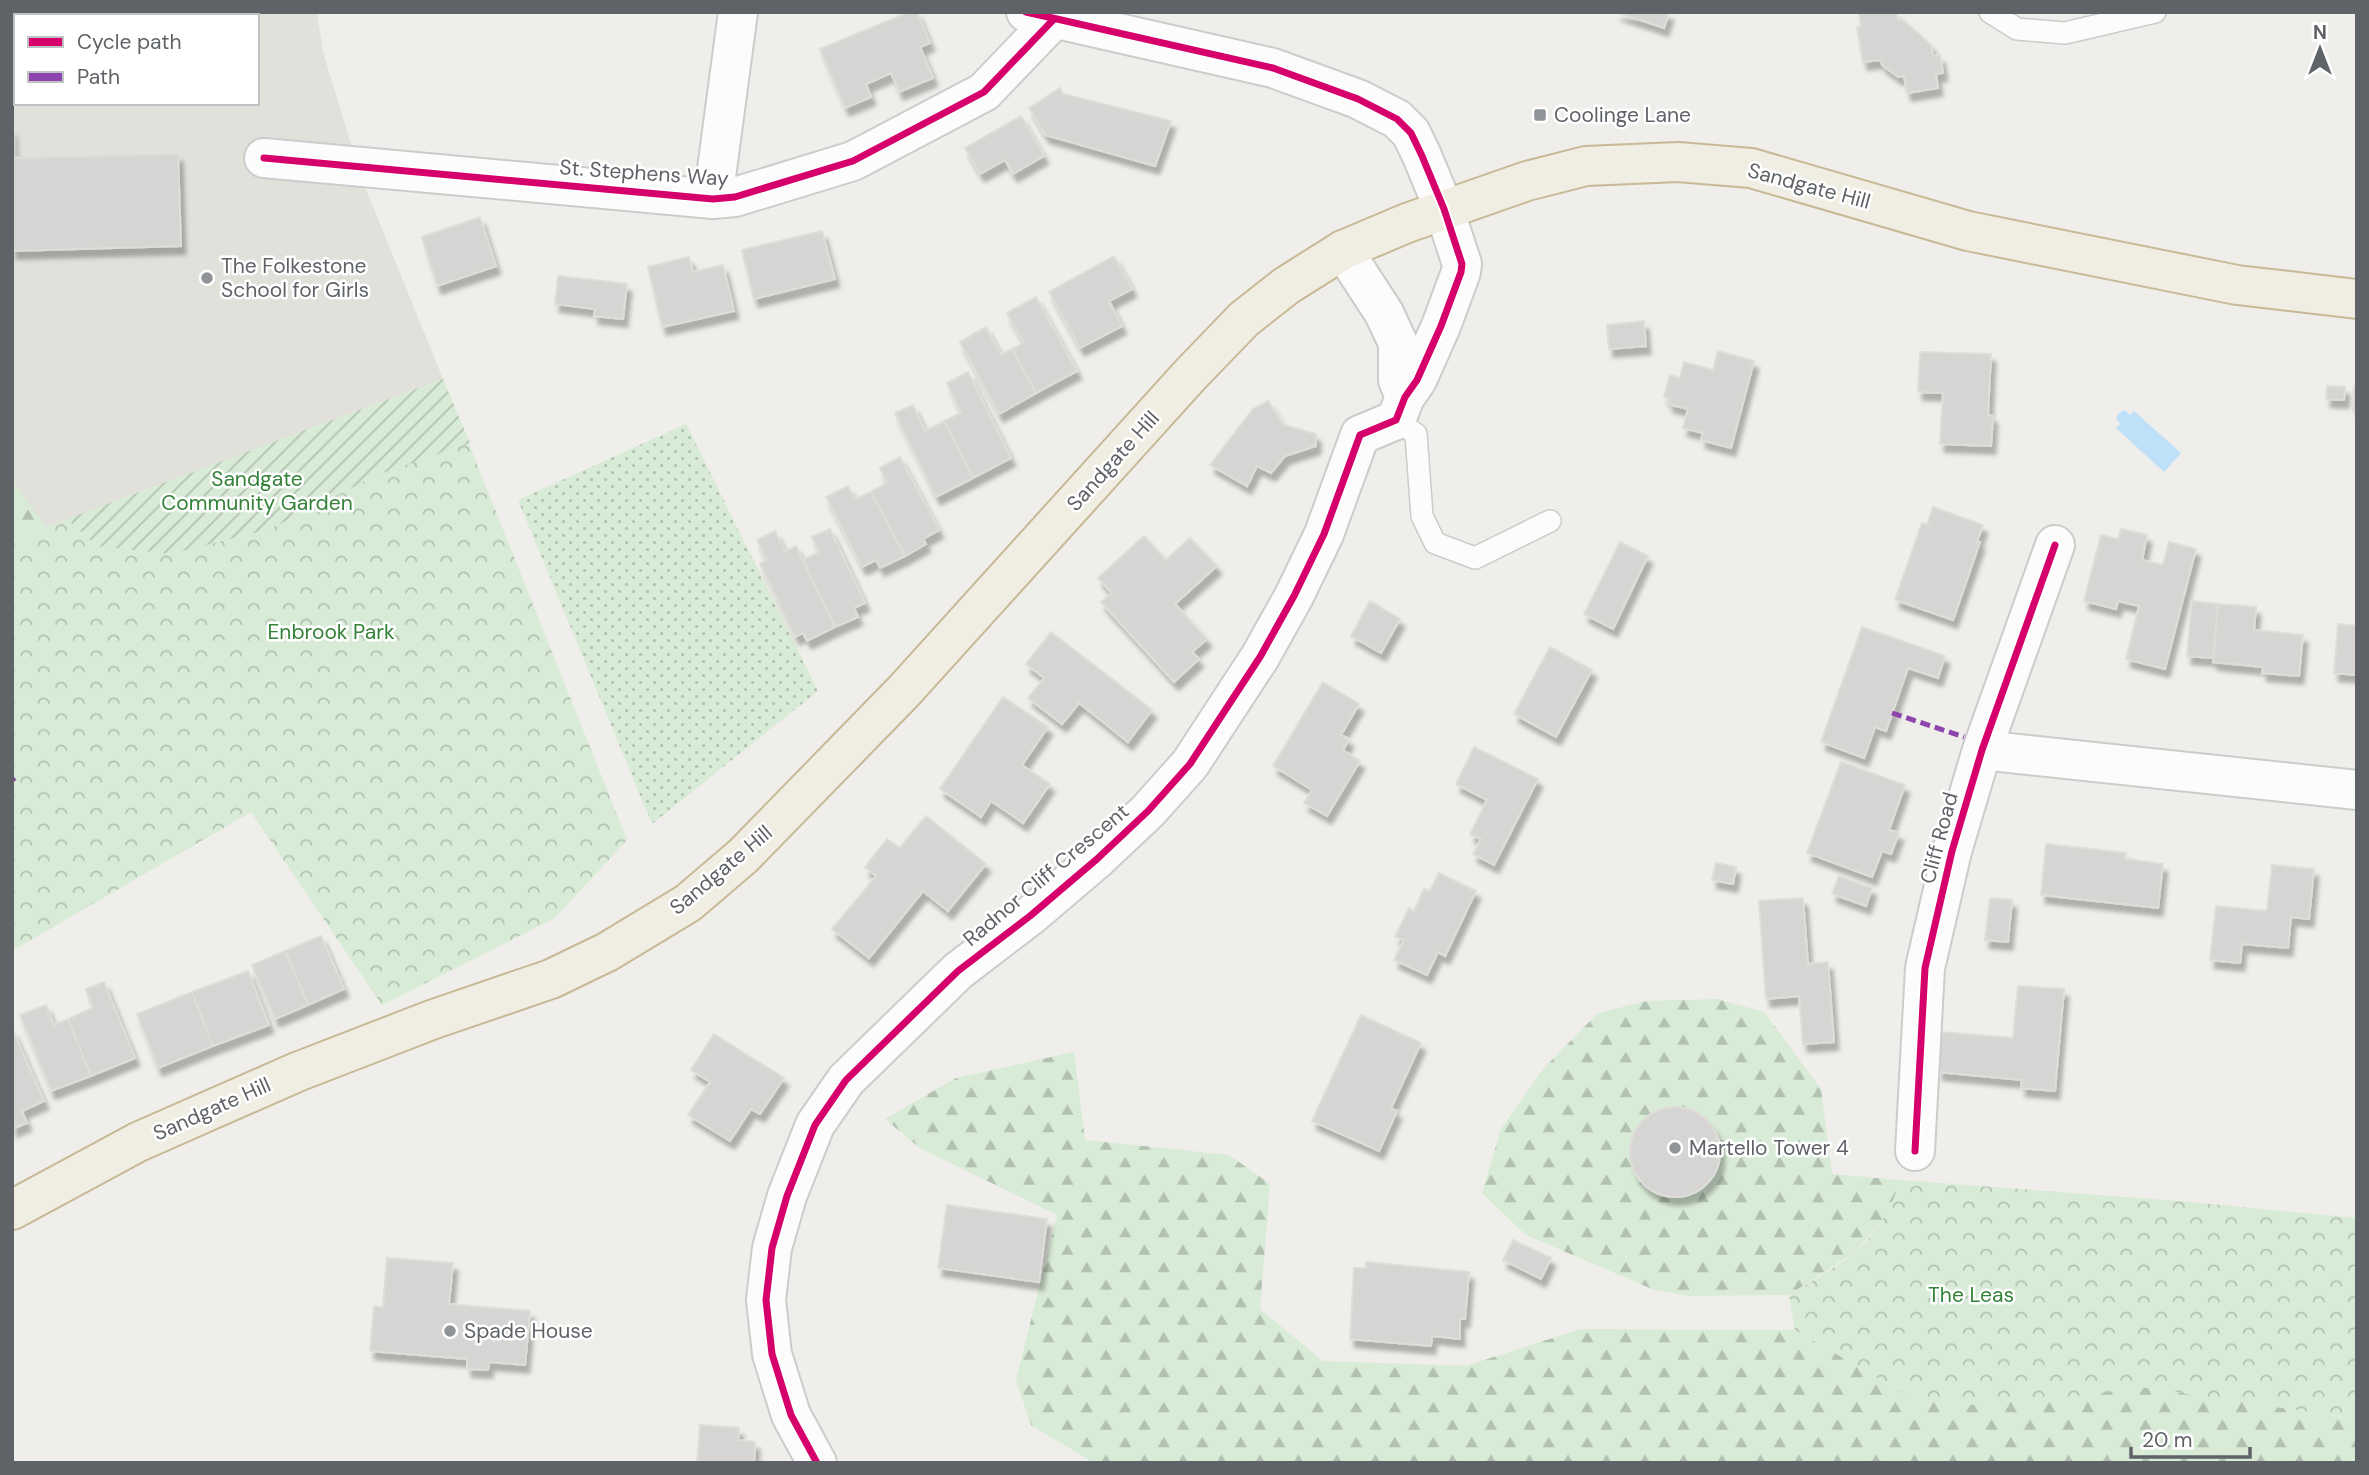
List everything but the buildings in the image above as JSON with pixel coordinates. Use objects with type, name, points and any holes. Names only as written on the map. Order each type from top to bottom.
[{"type":"highway","name":"Sandgate Hill","points":[[12,1210],[138,1142],[297,1072],[435,1019],[551,979],[607,952],[688,903],[743,856],[895,701],[1244,319],[1286,286],[1343,250],[1444,209],[1527,181],[1586,166],[1678,162],[1751,168],[1968,231],[2237,285],[2357,299]]},
{"type":"street","points":[[713,199],[738,12]]},
{"type":"street","points":[[1040,16],[1262,66],[1358,99],[1397,119],[1411,133],[1444,209],[1462,264],[1449,307],[1422,369],[1401,408]]},
{"type":"street","name":"St. Stephens Way","points":[[264,158],[713,199],[735,197],[853,161],[984,92],[1040,16]]},
{"type":"street","points":[[1343,250],[1384,313],[1398,342],[1401,408]]},
{"type":"street","name":"Radnor Cliff Crescent","points":[[817,1463],[791,1415],[772,1354],[766,1300],[772,1248],[786,1196],[815,1125],[846,1080],[958,971],[1030,916],[1097,859],[1148,811],[1190,764],[1260,657],[1294,596],[1324,534],[1360,435],[1401,408]]},
{"type":"street","name":"Cliff Road","points":[[1915,1151],[1925,968],[1952,848],[1982,750],[2055,545]]},
{"type":"street","points":[[1982,750],[2357,790]]},
{"type":"lane","points":[[1990,12],[2017,29],[2065,33],[2155,12]]},
{"type":"lane","points":[[1401,408],[1416,434],[1422,516],[1435,543],[1475,558],[1550,521]]},
{"type":"shaded area","name":"The Folkestone School for Girls","points":[[12,12],[317,12],[323,52],[361,177],[443,379],[12,540]]},
{"type":"green space","name":"Enbrook Park","points":[[443,379],[627,840],[555,918],[382,1005],[251,812],[12,951],[12,540]]},
{"type":"green space","name":"Sandgate Community Garden","points":[[443,379],[470,443],[377,475],[270,529],[171,554],[97,546],[67,519]]},
{"type":"green space","points":[[686,424],[818,691],[652,824],[518,500]]},
{"type":"green space","points":[[12,480],[64,552],[12,571]]},
{"type":"green space","points":[[1717,999],[1764,1012],[1821,1089],[1832,1174],[1900,1180],[1887,1215],[1855,1252],[1789,1295],[1688,1296],[1652,1289],[1526,1235],[1482,1193],[1501,1129],[1544,1068],[1598,1013],[1647,1001]]},
{"type":"green space","points":[[1074,1052],[1085,1140],[1229,1155],[1270,1184],[1260,1309],[1323,1361],[1466,1366],[1580,1329],[1795,1330],[1902,1392],[1938,1403],[2071,1397],[2141,1387],[2357,1419],[2357,1463],[1094,1463],[1031,1425],[1016,1380],[1057,1215],[920,1148],[885,1119],[956,1078]]},
{"type":"green space","name":"The Leas","points":[[1900,1180],[2179,1201],[2357,1218],[2357,1419],[2141,1387],[2071,1397],[1975,1405],[1938,1403],[1902,1392],[1795,1330],[1789,1295],[1861,1246],[1888,1210]]},
{"type":"water","points":[[2125,410],[2130,415],[2134,411],[2181,453],[2164,472],[2116,428],[2120,424],[2116,418]]},
{"type":"marked path","points":[[1892,713],[1964,737]]},
{"type":"cycle path","points":[[817,1463],[791,1415],[772,1354],[766,1300],[772,1248],[787,1196],[815,1125],[846,1080],[958,971],[1030,916],[1097,859],[1148,811],[1190,764],[1260,657],[1294,596],[1324,534],[1360,435],[1396,420],[1441,326],[1461,272],[1462,264],[1444,209],[1422,156],[1411,133],[1397,119],[1358,99],[1273,68],[1026,12]]},
{"type":"cycle path","points":[[264,158],[713,199],[735,197],[853,161],[984,92],[1053,20]]},
{"type":"cycle path","points":[[1915,1151],[1925,968],[1952,851],[1982,750],[2055,545]]},
{"type":"place","name":"Coolinge Lane","points":[[1540,115]]},
{"type":"place","name":"The Folkestone School for Girls","points":[[207,278]]},
{"type":"place","name":"Martello Tower 4","points":[[1675,1148]]},
{"type":"place","name":"Spade House","points":[[450,1331]]}]
